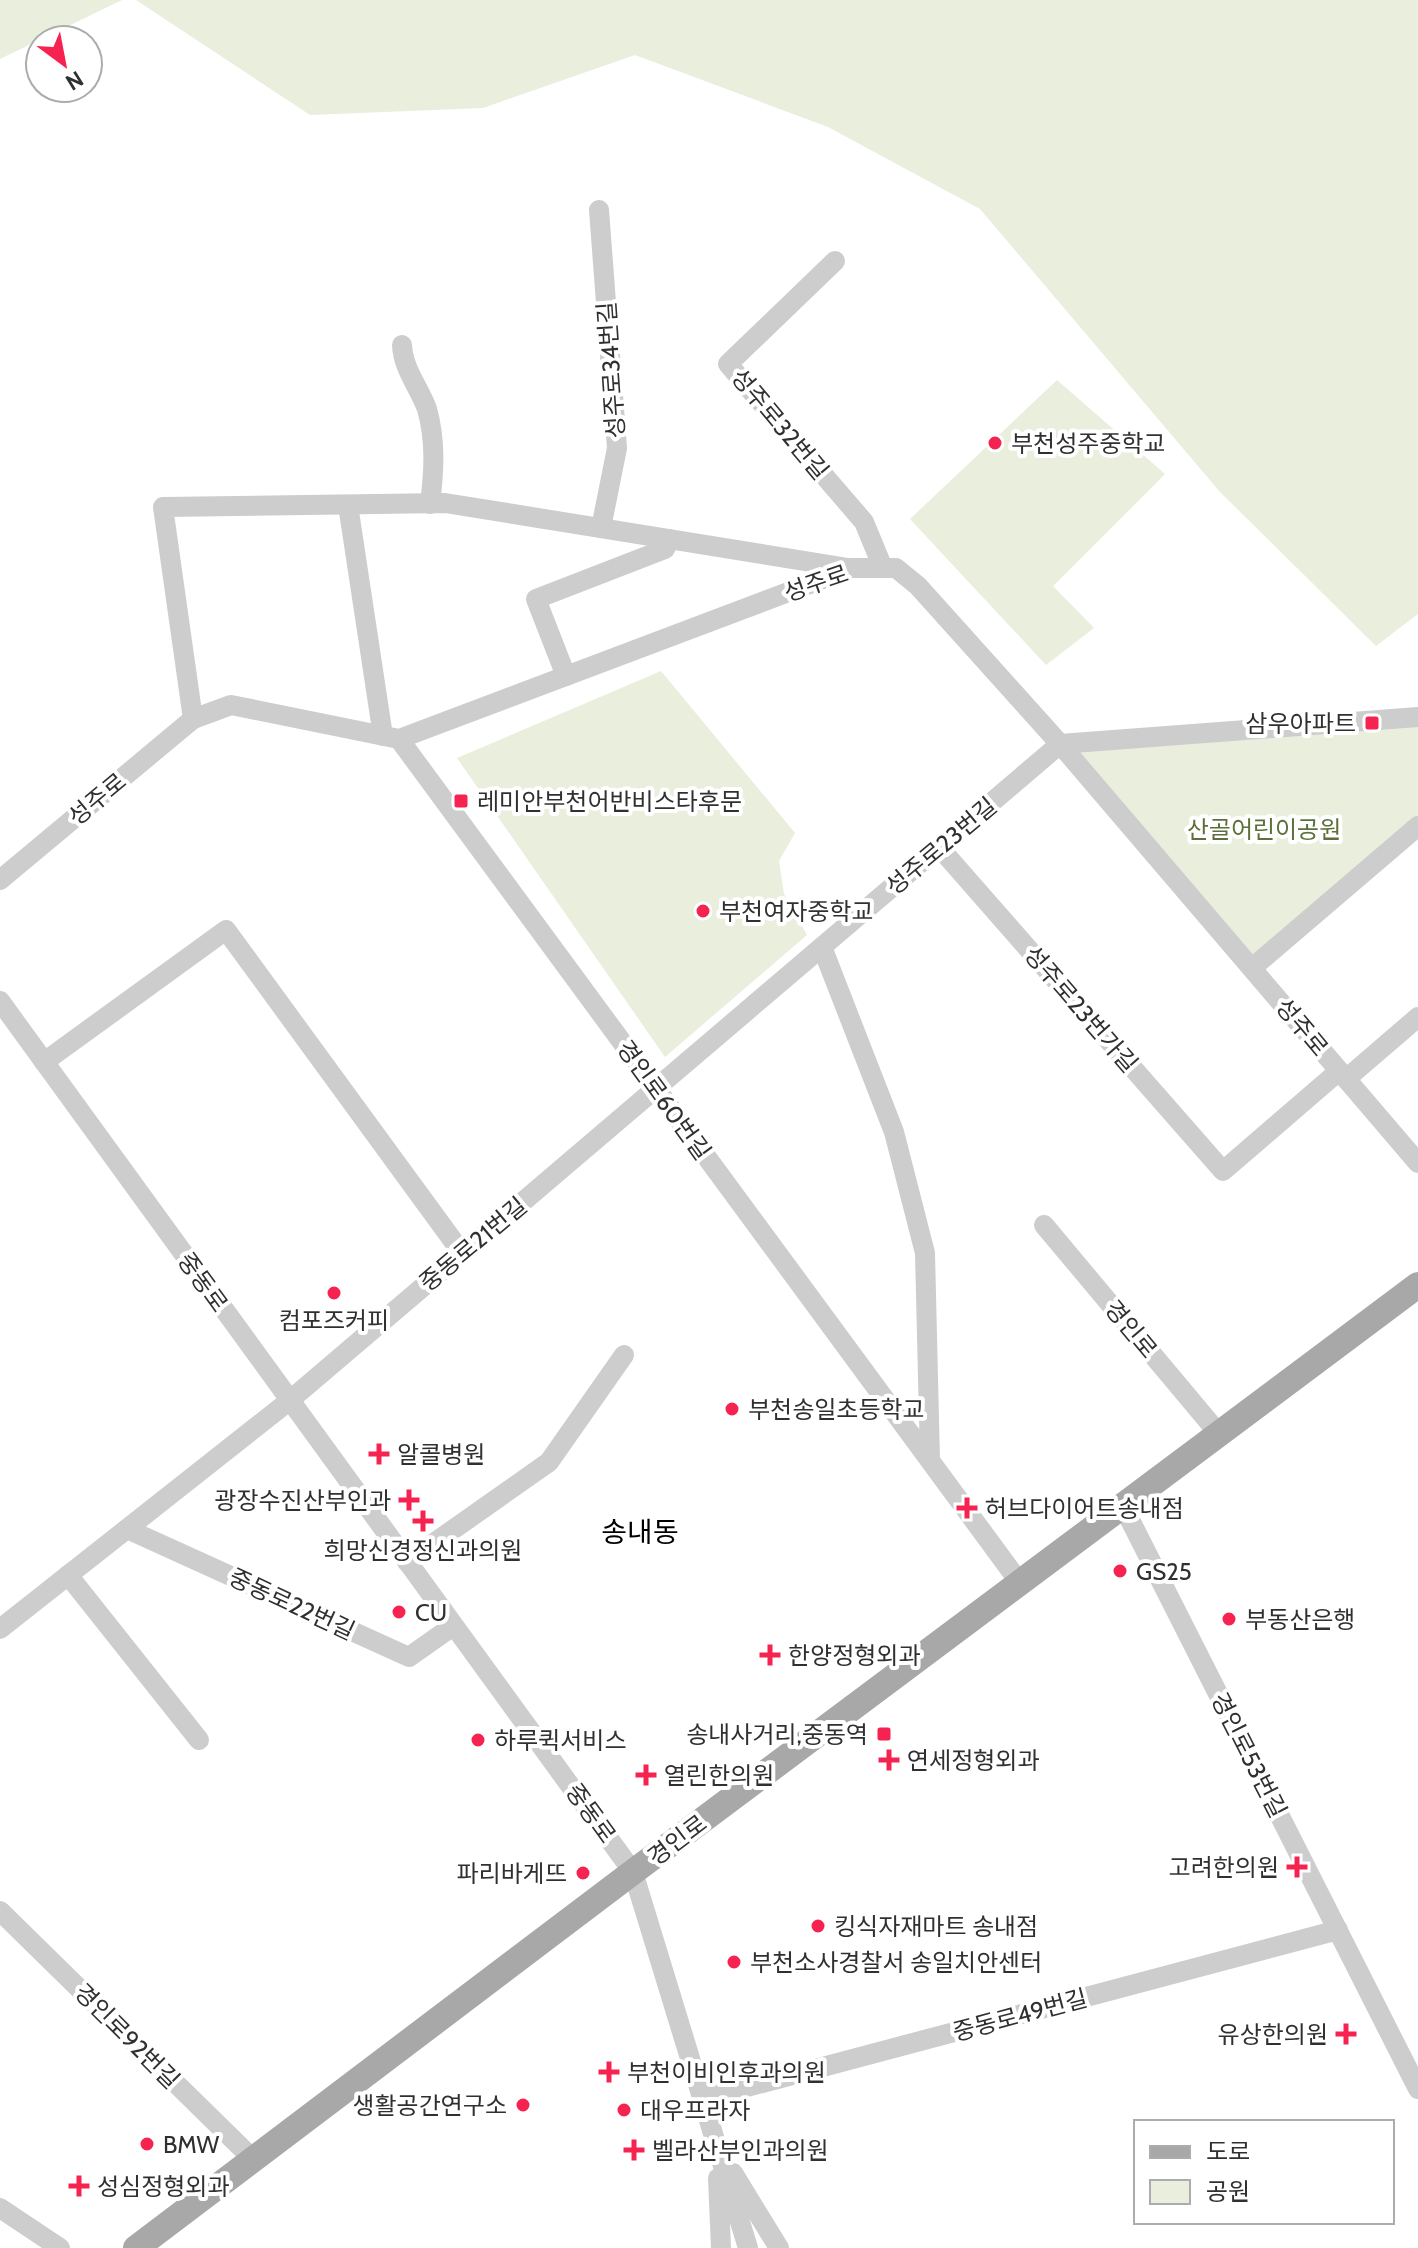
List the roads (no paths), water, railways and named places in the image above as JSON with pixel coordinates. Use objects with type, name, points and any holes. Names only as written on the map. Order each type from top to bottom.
[{"type":"main road","name":"경인로","points":[[136,2248],[1418,1285]]},
{"type":"street","name":"성주로34번길","points":[[599,210],[617,448],[601,528]]},
{"type":"street","name":"성주로32번길","points":[[835,261],[728,364],[864,522],[883,568]]},
{"type":"street","points":[[402,345],[403,356],[426,409],[431,433],[435,457],[430,504]]},
{"type":"street","points":[[193,719],[163,507],[445,503],[852,568]]},
{"type":"street","points":[[348,505],[391,738]]},
{"type":"street","points":[[566,676],[536,599],[665,549],[669,539]]},
{"type":"street","name":"성주로","points":[[0,880],[193,719],[231,705],[391,738],[852,568],[896,568],[918,586],[1060,744],[1418,1163]]},
{"type":"street","points":[[1060,744],[1418,717]]},
{"type":"street","name":"경인로60번길","points":[[391,738],[656,1089],[1020,1583]]},
{"type":"street","name":"성주로23번길","points":[[656,1089],[1060,744]]},
{"type":"street","points":[[1252,968],[1418,826]]},
{"type":"street","name":"성주로23번가길","points":[[939,847],[1223,1171]]},
{"type":"street","points":[[44,1062],[226,930],[462,1253]]},
{"type":"street","points":[[822,947],[894,1132],[925,1253],[930,1460]]},
{"type":"street","name":"중동로","points":[[0,1002],[633,1872],[748,2248]]},
{"type":"street","points":[[1343,1075],[1418,1017]]},
{"type":"street","name":"성주로","points":[[1223,1171],[1343,1075]]},
{"type":"street","name":"중동로21번길","points":[[289,1401],[656,1089]]},
{"type":"street","name":"경인로","points":[[1044,1225],[1219,1434]]},
{"type":"street","points":[[407,1562],[549,1462],[624,1355]]},
{"type":"street","points":[[0,1629],[289,1401]]},
{"type":"street","name":"경인로53번길","points":[[1123,1506],[1418,2089]]},
{"type":"street","name":"중동로22번길","points":[[127,1529],[409,1657],[453,1626]]},
{"type":"street","points":[[68,1575],[199,1740]]},
{"type":"street","name":"경인로92번길","points":[[0,1911],[254,2160]]},
{"type":"street","name":"중동로49번길","points":[[702,2099],[1338,1930]]},
{"type":"street","name":"중동로","points":[[716,2146],[721,2248]]},
{"type":"street","name":"중동로","points":[[716,2146],[779,2248]]},
{"type":"street","points":[[0,2208],[60,2248]]},
{"type":"place","name":"부천성주중학교","points":[[995,443]]},
{"type":"place","name":"삼우아파트","points":[[1372,723]]},
{"type":"place","name":"레미안부천어반비스타후문","points":[[461,801]]},
{"type":"place","name":"부천여자중학교","points":[[703,911]]},
{"type":"place","name":"컴포즈커피","points":[[334,1293]]},
{"type":"place","name":"부천송일초등학교","points":[[732,1409]]},
{"type":"place","name":"알콜병원","points":[[379,1454]]},
{"type":"place","name":"광장수진산부인과","points":[[409,1500]]},
{"type":"place","name":"허브다이어트송내점","points":[[967,1508]]},
{"type":"place","name":"희망신경정신과의원","points":[[423,1521]]},
{"type":"place","name":"GS25","points":[[1120,1571]]},
{"type":"place","name":"CU","points":[[399,1612]]},
{"type":"place","name":"부동산은행","points":[[1229,1619]]},
{"type":"place","name":"한양정형외과","points":[[770,1655]]},
{"type":"place","name":"송내사거리,중동역","points":[[884,1734]]},
{"type":"place","name":"하루퀵서비스","points":[[478,1740]]},
{"type":"place","name":"연세정형외과","points":[[889,1760]]},
{"type":"place","name":"열린한의원","points":[[646,1775]]},
{"type":"place","name":"고려한의원","points":[[1297,1867]]},
{"type":"place","name":"파리바게뜨","points":[[583,1873]]},
{"type":"place","name":"킹식자재마트 송내점","points":[[818,1926]]},
{"type":"place","name":"부천소사경찰서 송일치안센터","points":[[734,1962]]},
{"type":"place","name":"유상한의원","points":[[1346,2034]]},
{"type":"place","name":"부천이비인후과의원","points":[[609,2072]]},
{"type":"place","name":"생활공간연구소","points":[[523,2105]]},
{"type":"place","name":"대우프라자","points":[[624,2110]]},
{"type":"place","name":"BMW","points":[[147,2144]]},
{"type":"place","name":"벨라산부인과의원","points":[[634,2150]]},
{"type":"place","name":"성심정형외과","points":[[79,2186]]},
{"type":"district","name":"송내동","points":[[640,1532]]},
{"type":"park label","name":"산골어린이공원","points":[[1264,829]]}]
